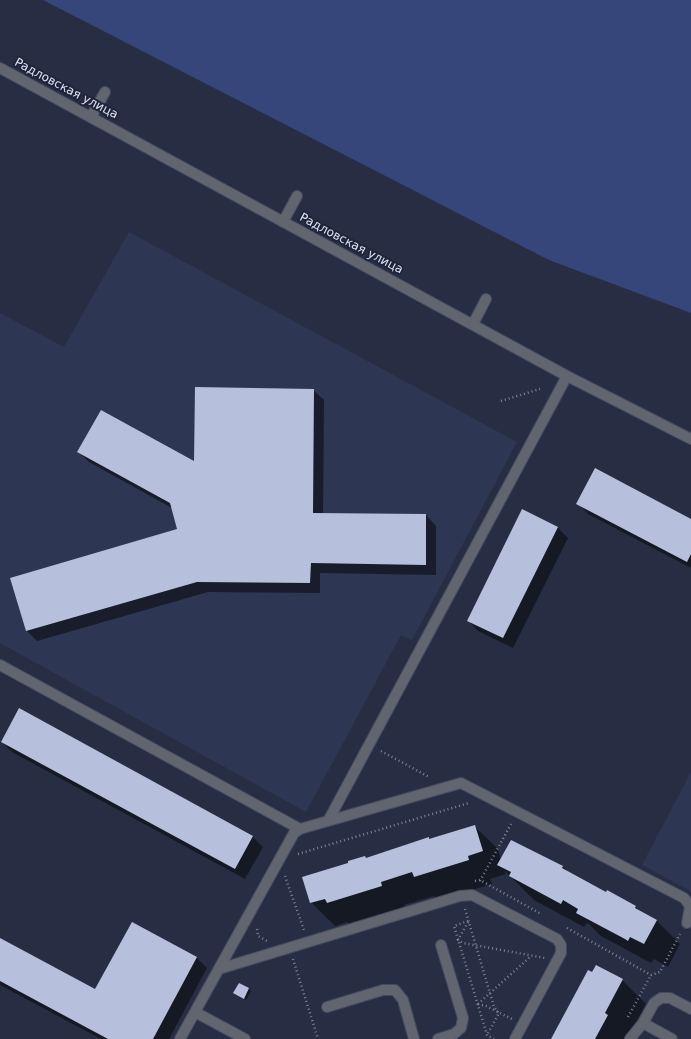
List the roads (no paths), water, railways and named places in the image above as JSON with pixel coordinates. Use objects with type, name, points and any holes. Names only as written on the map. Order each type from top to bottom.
[{"type":"street","name":"Радловская улица","points":[[0,68],[567,376],[691,439]]},
{"type":"street","points":[[91,117],[105,92]]},
{"type":"street","points":[[283,222],[297,196]]},
{"type":"street","points":[[473,324],[486,299]]},
{"type":"street","points":[[328,821],[567,376]]},
{"type":"street","points":[[0,665],[300,829]]},
{"type":"street","points":[[180,1039],[294,833],[300,829],[461,783],[684,898],[690,906],[687,923]]},
{"type":"street","points":[[219,969],[460,896],[472,895],[556,939],[561,945],[561,953],[514,1039]]},
{"type":"street","points":[[438,1039],[454,1034],[461,1028],[463,1018],[441,945]]},
{"type":"street","points":[[327,1007],[383,990],[395,990],[403,1000],[414,1039]]},
{"type":"street","points":[[630,1039],[643,1023],[654,1003],[661,998],[670,998],[691,1009]]},
{"type":"street","points":[[195,1012],[245,1039]]},
{"type":"street","points":[[643,1023],[672,1039]]}]
